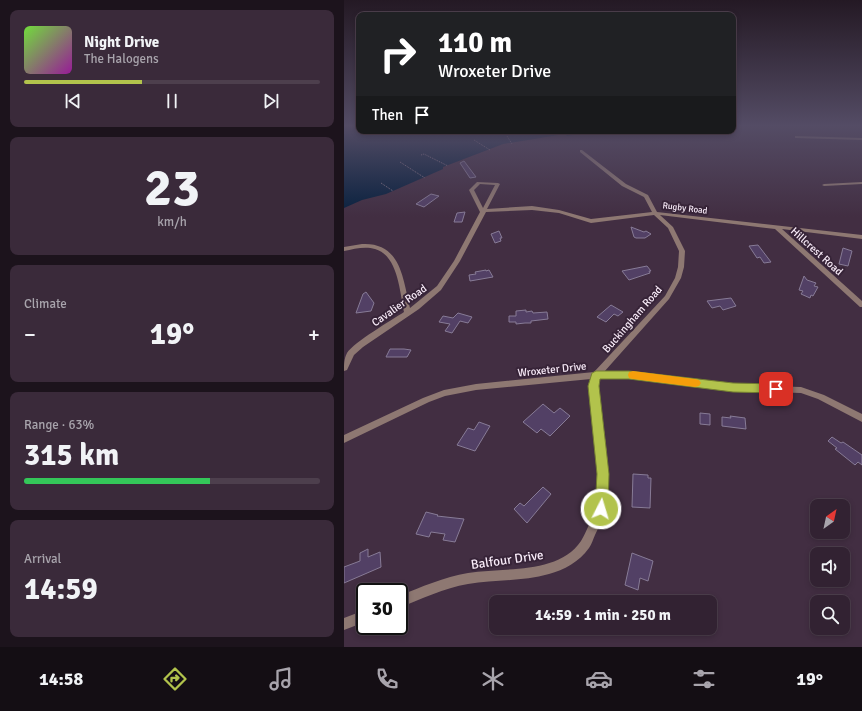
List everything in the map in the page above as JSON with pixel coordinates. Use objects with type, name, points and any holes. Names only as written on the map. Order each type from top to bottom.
[{"type":"street","name":"Buckingham Road","points":[[588,156],[624,185],[646,196],[655,213],[670,227],[682,251],[681,267],[678,278],[667,297],[596,375]]},
{"type":"street","points":[[824,185],[862,182]]},
{"type":"street","name":"Cavalier Road","points":[[344,368],[351,353],[360,345],[408,313],[439,288],[457,261],[482,211],[498,184],[479,183],[471,190],[482,211]]},
{"type":"street","name":"Rugby Road","points":[[482,211],[532,208],[559,212],[591,221],[655,213],[862,237]]},
{"type":"street","name":"Hillcrest Road","points":[[776,228],[862,305]]},
{"type":"street","points":[[344,248],[370,245],[378,246],[384,250],[399,271],[408,313]]},
{"type":"street","name":"Wroxeter Drive","points":[[344,439],[444,393],[476,387],[596,375],[629,375],[733,388],[801,390],[821,397],[862,418]]},
{"type":"street","name":"Balfour Drive","points":[[408,599],[452,582],[477,577],[519,574],[555,567],[571,559],[584,546],[601,509],[603,492],[603,474],[593,386],[596,375]]},
{"type":"street","points":[[344,624],[356,619]]},
{"type":"path","points":[[428,156],[448,166]]},
{"type":"path","points":[[400,162],[425,178]]},
{"type":"path","points":[[381,183],[393,191]]},
{"type":"water","points":[[344,156],[471,156],[443,167],[443,169],[386,194],[362,200],[344,208]]},
{"type":"building","points":[[464,161],[476,177],[470,178],[460,163]]},
{"type":"building","points":[[431,194],[439,196],[424,207],[416,204]]},
{"type":"building","points":[[465,212],[462,222],[454,222],[457,213]]},
{"type":"building","points":[[631,227],[651,234],[645,238],[636,238],[634,237]]},
{"type":"building","points":[[499,231],[502,238],[500,238],[501,241],[495,243],[491,234]]},
{"type":"building","points":[[758,245],[771,262],[764,263],[760,257],[757,258],[749,246]]},
{"type":"building","points":[[843,248],[852,251],[848,266],[839,264]]},
{"type":"building","points":[[647,266],[651,271],[649,271],[650,273],[629,280],[622,271]]},
{"type":"building","points":[[489,270],[493,277],[470,281],[469,275]]},
{"type":"building","points":[[804,276],[807,280],[816,283],[814,286],[818,287],[813,296],[811,295],[810,298],[801,294],[803,291],[799,290]]},
{"type":"building","points":[[366,292],[374,303],[371,311],[356,313],[363,294]]},
{"type":"building","points":[[731,298],[736,306],[723,310],[720,306],[712,308],[707,301]]},
{"type":"building","points":[[611,305],[623,312],[618,316],[614,314],[606,322],[597,317]]},
{"type":"building","points":[[526,310],[526,312],[532,311],[533,313],[547,312],[548,319],[531,321],[531,323],[516,324],[516,322],[509,322],[509,316],[516,316],[516,311]]},
{"type":"building","points":[[458,313],[472,317],[468,323],[460,321],[452,333],[445,331],[450,324],[439,322],[443,316],[453,318]]},
{"type":"building","points":[[390,349],[411,350],[407,357],[386,357]]},
{"type":"building","points":[[543,404],[554,413],[560,408],[570,416],[550,436],[541,429],[537,433],[523,422]]},
{"type":"building","points":[[700,413],[710,414],[710,425],[700,424]]},
{"type":"building","points":[[730,416],[745,418],[746,429],[722,426],[722,417],[731,418]]},
{"type":"building","points":[[479,422],[490,426],[475,451],[457,445],[468,428],[474,430]]},
{"type":"building","points":[[832,437],[841,443],[843,442],[862,455],[862,465],[858,462],[855,465],[835,449],[837,448],[828,441]]},
{"type":"building","points":[[633,474],[648,475],[648,478],[651,478],[650,508],[632,507]]},
{"type":"building","points":[[543,487],[551,494],[527,523],[514,509],[520,503],[524,506]]},
{"type":"building","points":[[426,512],[438,515],[437,516],[464,519],[455,542],[443,540],[445,534],[431,532],[429,537],[416,534]]},
{"type":"building","points":[[368,549],[368,557],[380,552],[381,567],[344,583],[344,567],[360,561],[360,553]]},
{"type":"building","points":[[632,553],[653,561],[648,581],[640,578],[638,590],[625,585]]},
{"type":"slow traffic","points":[[633,375],[658,377],[695,383]]},
{"type":"route","points":[[601,509],[603,474],[593,386],[596,375],[658,377],[733,388],[776,389]]}]
